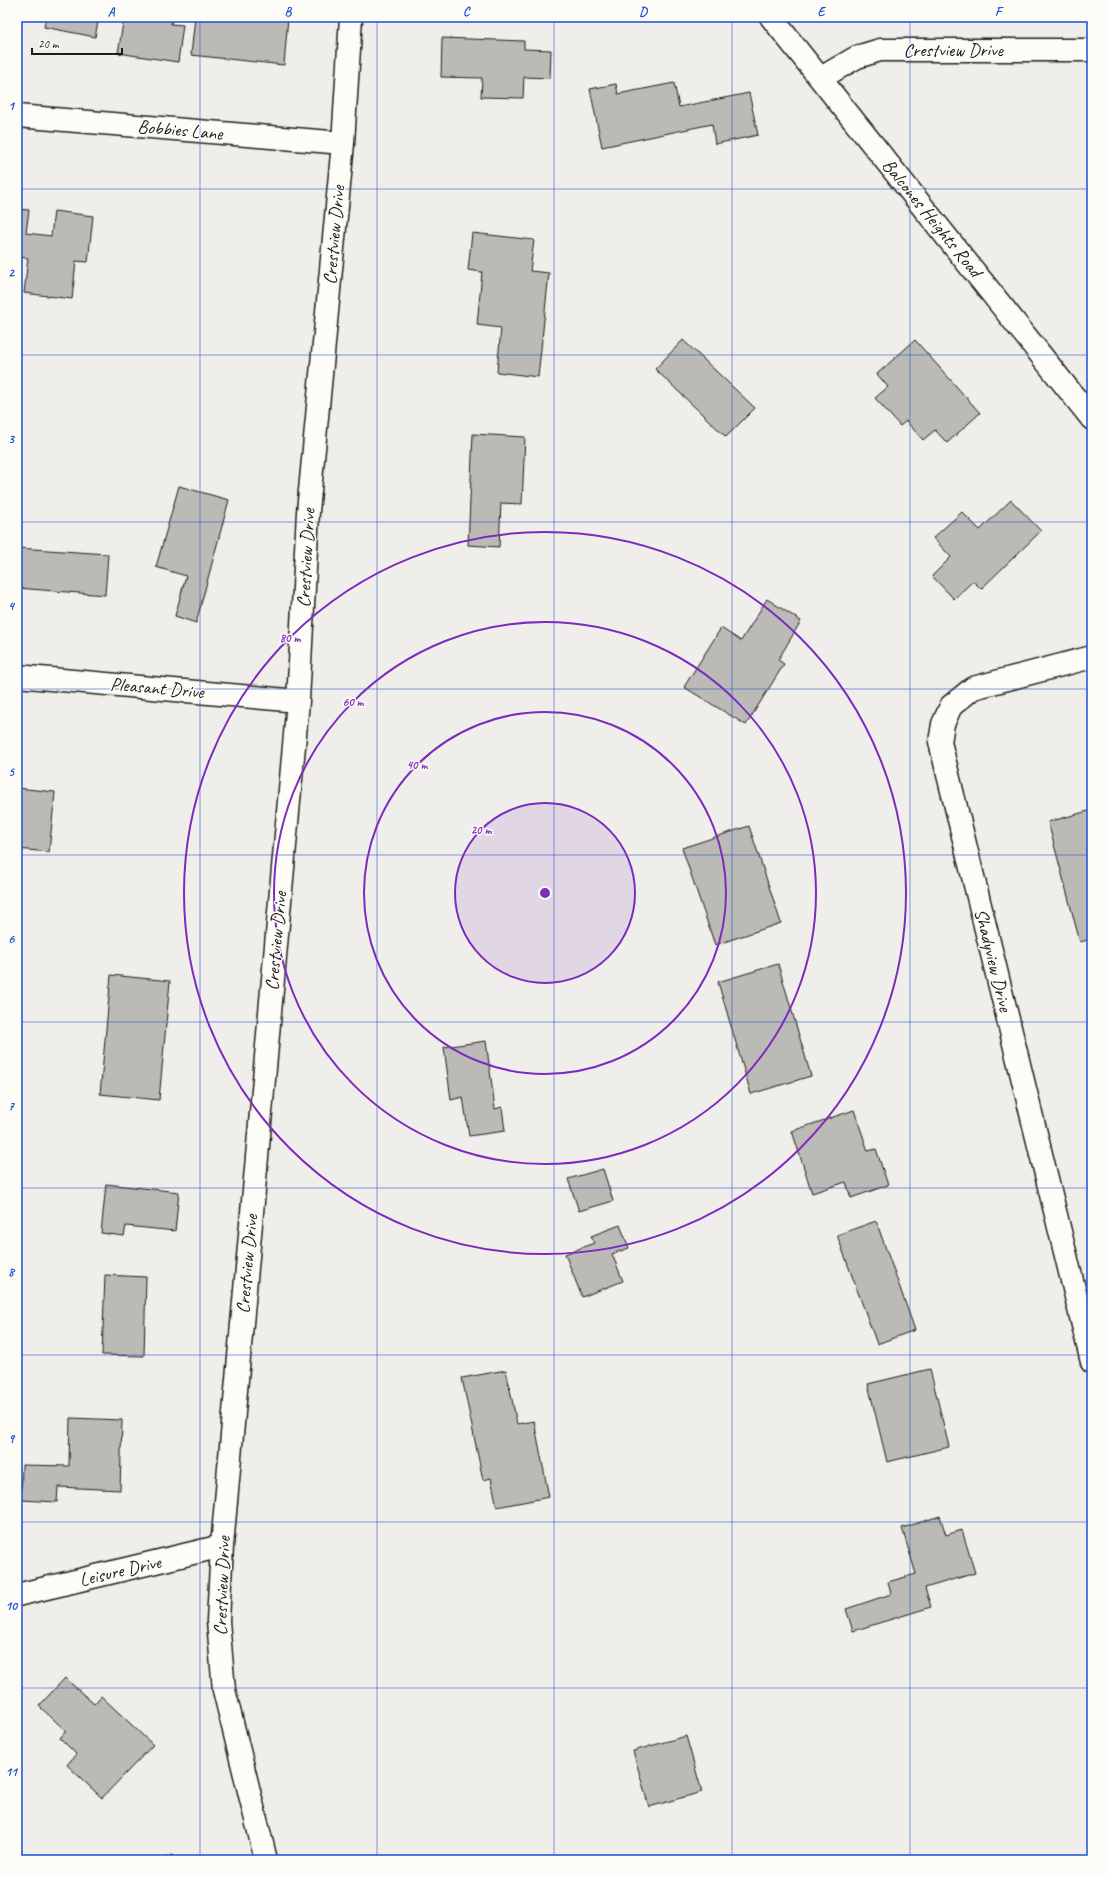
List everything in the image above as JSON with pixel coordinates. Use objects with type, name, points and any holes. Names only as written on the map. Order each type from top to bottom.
[{"type":"street","name":"Crestview Drive","points":[[266,1860],[224,1690],[218,1621],[222,1546],[298,701],[308,512],[343,143],[351,17]]},
{"type":"street","name":"Balcones Heights Road","points":[[771,17],[1092,419]]},
{"type":"street","name":"Crestview Drive","points":[[821,78],[857,57],[880,50],[1092,50]]},
{"type":"street","name":"Bobbies Lane","points":[[17,116],[343,143]]},
{"type":"street","name":"Shadyview Drive","points":[[1092,657],[973,688],[951,706],[943,724],[940,742],[1092,1362]]},
{"type":"street","name":"Pleasant Drive","points":[[17,676],[298,701]]},
{"type":"street","name":"Leisure Drive","points":[[17,1595],[222,1546]]},
{"type":"building","points":[[17,17],[22,17],[18,40],[17,40]]},
{"type":"building","points":[[46,17],[99,17],[95,37],[44,27]]},
{"type":"building","points":[[124,17],[172,17],[171,24],[183,25],[178,62],[118,53]]},
{"type":"building","points":[[195,17],[288,17],[284,65],[191,55]]},
{"type":"building","points":[[442,38],[524,41],[524,49],[551,50],[550,78],[524,77],[523,98],[481,97],[482,78],[441,77]]},
{"type":"building","points":[[674,83],[679,107],[749,93],[758,135],[715,144],[712,124],[602,147],[590,89],[616,84],[618,94]]},
{"type":"building","points":[[17,209],[29,210],[26,233],[51,236],[54,211],[93,216],[88,262],[76,261],[72,299],[24,293],[28,258],[17,257]]},
{"type":"building","points":[[472,233],[534,240],[530,271],[549,273],[538,377],[497,372],[501,328],[477,325],[482,272],[468,270]]},
{"type":"building","points":[[683,340],[755,408],[726,437],[655,369]]},
{"type":"building","points":[[915,340],[980,413],[947,443],[935,430],[923,440],[906,421],[900,426],[875,398],[888,387],[877,374]]},
{"type":"building","points":[[473,434],[525,437],[522,504],[501,503],[499,547],[468,545]]},
{"type":"building","points":[[179,486],[229,500],[196,623],[175,616],[186,576],[156,567]]},
{"type":"building","points":[[1011,500],[1041,531],[981,589],[973,581],[954,599],[932,576],[951,557],[933,538],[962,512],[980,530]]},
{"type":"building","points":[[17,548],[108,554],[105,595],[17,588]]},
{"type":"building","points":[[767,599],[801,621],[778,660],[784,664],[746,725],[684,687],[721,628],[741,641]]},
{"type":"building","points":[[17,788],[55,792],[49,852],[17,849]]},
{"type":"building","points":[[1092,810],[1092,939],[1080,942],[1048,822]]},
{"type":"building","points":[[749,826],[781,923],[715,945],[682,848]]},
{"type":"building","points":[[778,964],[811,1076],[751,1094],[718,982]]},
{"type":"building","points":[[111,975],[170,981],[159,1100],[100,1094]]},
{"type":"building","points":[[486,1041],[495,1109],[502,1107],[505,1131],[469,1136],[463,1097],[451,1100],[444,1047]]},
{"type":"building","points":[[854,1110],[868,1151],[876,1149],[888,1185],[851,1198],[846,1182],[812,1193],[792,1131]]},
{"type":"building","points":[[603,1169],[613,1201],[579,1211],[568,1179]]},
{"type":"building","points":[[106,1184],[179,1192],[175,1231],[126,1226],[124,1236],[101,1233]]},
{"type":"building","points":[[876,1221],[915,1330],[877,1344],[837,1235]]},
{"type":"building","points":[[620,1225],[629,1248],[612,1254],[623,1281],[582,1297],[565,1254],[594,1243],[591,1236]]},
{"type":"building","points":[[105,1275],[146,1277],[144,1356],[102,1355]]},
{"type":"building","points":[[930,1369],[949,1447],[887,1462],[868,1384]]},
{"type":"building","points":[[506,1370],[517,1424],[534,1421],[549,1497],[497,1507],[491,1478],[483,1480],[462,1378]]},
{"type":"building","points":[[70,1418],[122,1420],[120,1490],[58,1487],[57,1502],[21,1500],[22,1465],[69,1466]]},
{"type":"building","points":[[940,1516],[946,1535],[962,1530],[975,1573],[925,1588],[931,1607],[853,1631],[846,1609],[891,1594],[888,1582],[916,1574],[902,1528]]},
{"type":"building","points":[[65,1678],[94,1704],[101,1696],[153,1745],[102,1798],[67,1765],[76,1754],[60,1738],[66,1731],[39,1706]]},
{"type":"building","points":[[686,1736],[702,1792],[649,1807],[633,1751]]},
{"type":"building","points":[[173,1855],[174,1860],[158,1860]]}]
